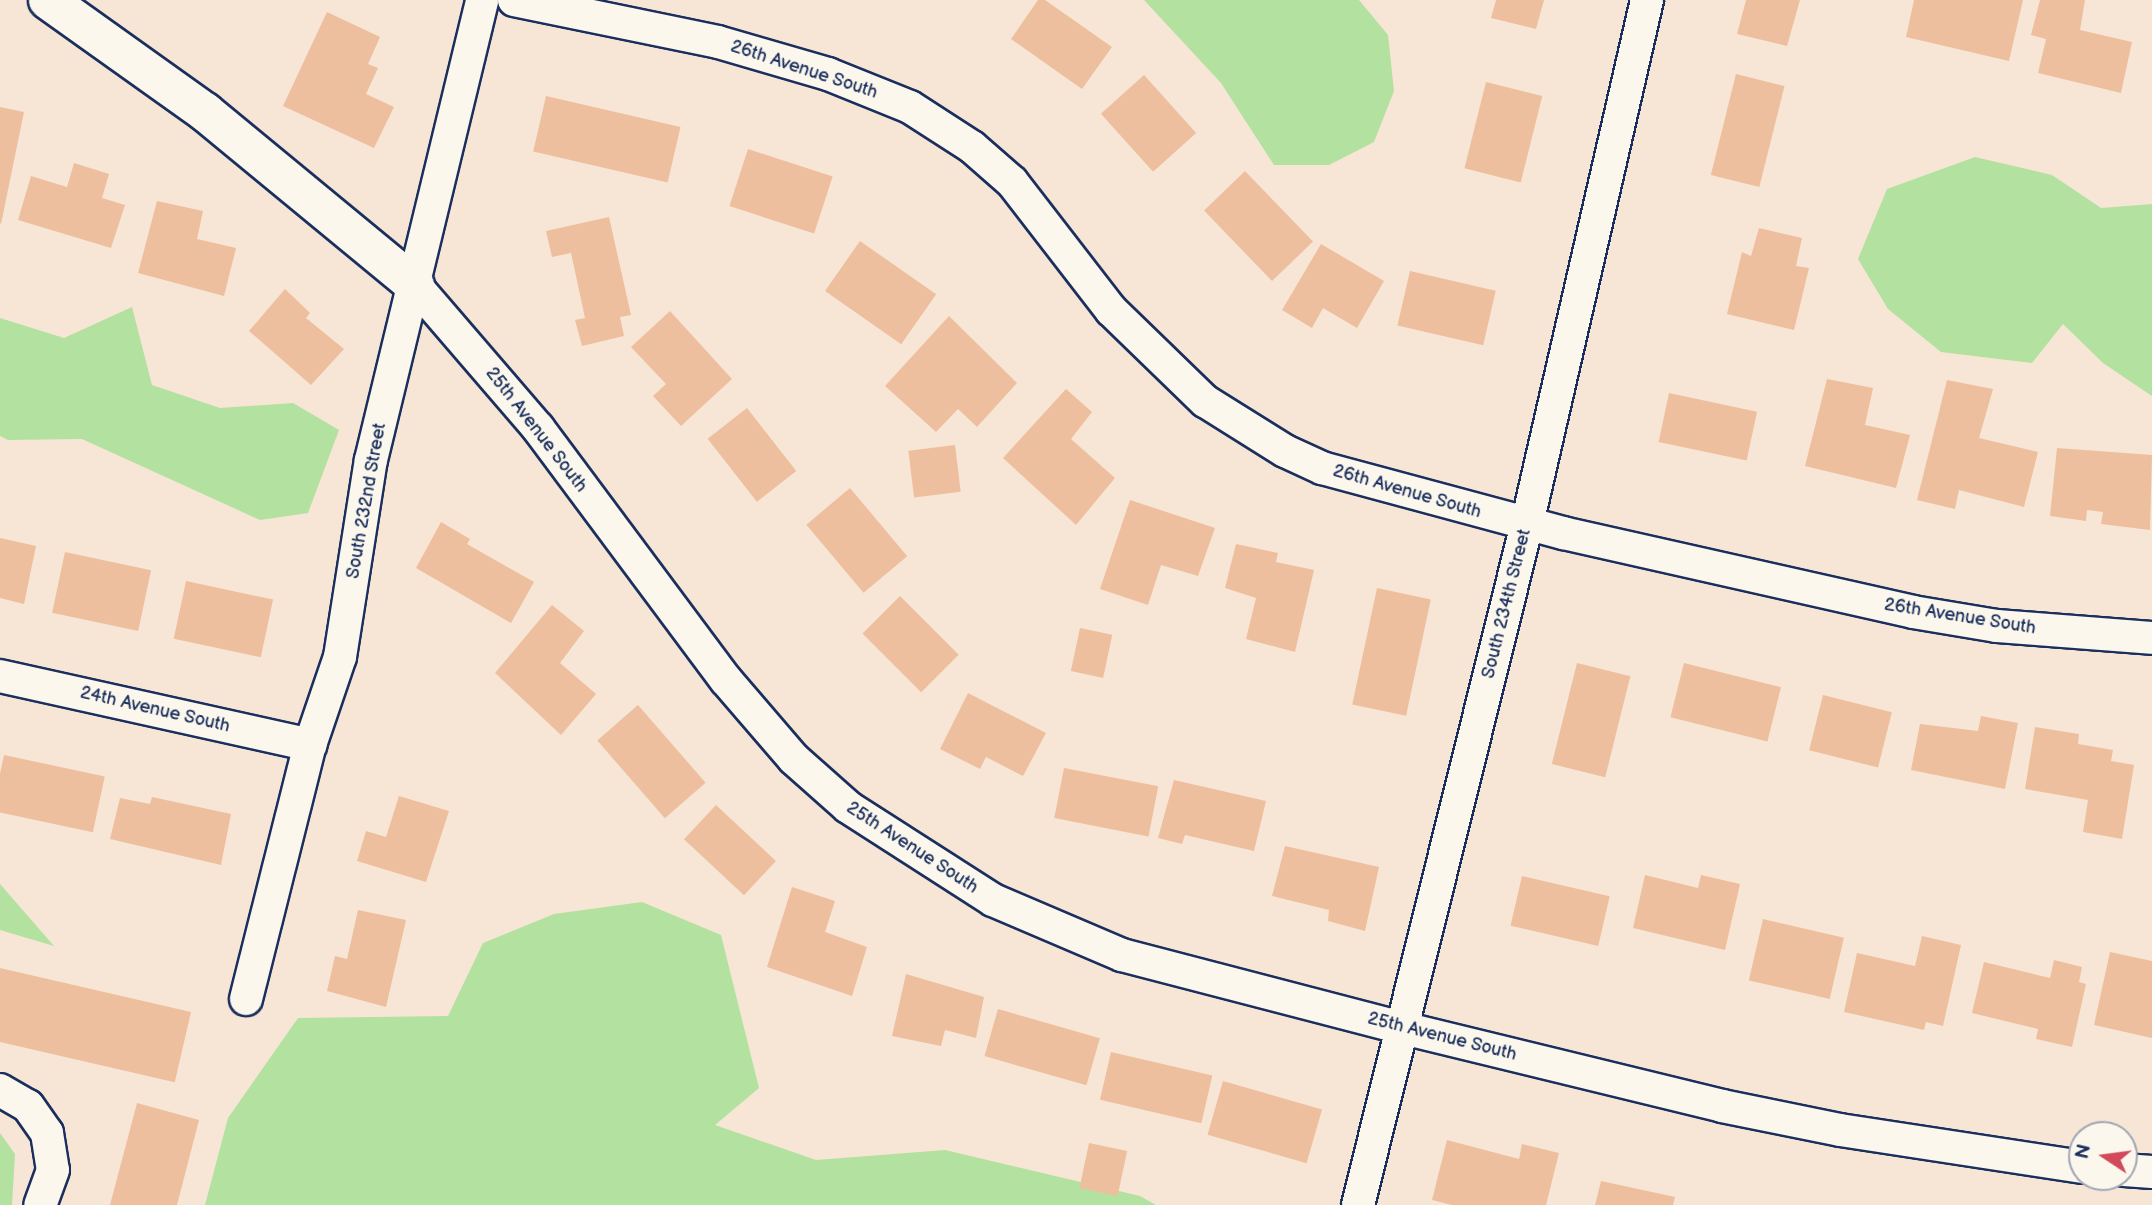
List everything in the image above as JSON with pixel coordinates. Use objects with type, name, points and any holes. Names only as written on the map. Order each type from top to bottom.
[{"type":"street","name":"25th Avenue South","points":[[48,0],[205,112],[415,285],[538,428],[726,680],[794,759],[848,807],[993,900],[1122,955],[1403,1028],[1748,1111],[2068,1165]]},
{"type":"street","name":"South 232nd Street","points":[[247,999],[310,745],[340,657],[371,460],[482,0]]},
{"type":"street","name":"26th Avenue South","points":[[514,0],[718,42],[828,74],[910,107],[972,147],[1012,182],[1111,310],[1205,401],[1285,451],[1322,468],[1527,524],[1913,612],[1997,626],[2152,638]]},
{"type":"street","name":"South 234th Street","points":[[1358,1205],[1527,524],[1647,0]]},
{"type":"street","name":"24th Avenue South","points":[[0,676],[310,745]]},
{"type":"street","points":[[0,1090],[28,1106],[47,1133],[53,1170],[40,1205]]},
{"type":"green space","points":[[1144,0],[1359,0],[1388,35],[1394,91],[1374,142],[1329,165],[1274,165],[1221,83]]},
{"type":"green space","points":[[1975,157],[2052,175],[2101,208],[2152,204],[2152,396],[2103,363],[2063,324],[2032,363],[1941,352],[1888,309],[1858,259],[1887,189]]},
{"type":"green space","points":[[132,307],[152,385],[220,408],[293,403],[339,430],[308,513],[260,520],[82,439],[8,440],[0,436],[0,318],[64,338]]},
{"type":"green space","points":[[0,884],[54,946],[0,930]]},
{"type":"green space","points":[[642,902],[721,935],[759,1088],[715,1125],[816,1160],[945,1150],[1140,1196],[1156,1205],[205,1205],[228,1118],[298,1018],[448,1016],[483,943],[554,914]]},
{"type":"green space","points":[[0,1133],[15,1154],[12,1205],[0,1205]]},
{"type":"building","points":[[1038,0],[1045,0],[1112,47],[1082,89],[1011,39]]},
{"type":"building","points":[[1496,0],[1544,0],[1536,29],[1491,18]]},
{"type":"building","points":[[1746,0],[1800,0],[1787,46],[1737,34]]},
{"type":"building","points":[[1914,0],[2023,0],[2009,61],[1906,37]]},
{"type":"building","points":[[2040,0],[2085,0],[2080,30],[2132,42],[2121,93],[2038,73],[2046,39],[2031,35]]},
{"type":"building","points":[[327,12],[380,37],[368,64],[378,68],[366,94],[394,107],[374,148],[283,106]]},
{"type":"building","points":[[1736,74],[1785,86],[1759,187],[1711,175]]},
{"type":"building","points":[[1144,75],[1196,133],[1153,172],[1101,114]]},
{"type":"building","points":[[1486,82],[1542,96],[1521,182],[1464,168]]},
{"type":"building","points":[[546,96],[680,127],[668,183],[533,152]]},
{"type":"building","points":[[0,107],[24,112],[1,224],[0,223]]},
{"type":"building","points":[[748,149],[833,177],[814,234],[729,206]]},
{"type":"building","points":[[74,163],[109,174],[102,198],[125,205],[111,248],[18,220],[31,176],[67,187]]},
{"type":"building","points":[[1245,171],[1313,241],[1272,281],[1204,211]]},
{"type":"building","points":[[157,201],[203,211],[197,239],[236,248],[224,296],[138,273]]},
{"type":"building","points":[[609,217],[631,315],[620,317],[624,336],[582,346],[575,320],[585,318],[571,253],[552,257],[546,231]]},
{"type":"building","points":[[1759,228],[1802,238],[1796,266],[1809,268],[1794,330],[1727,314],[1742,252],[1751,256]]},
{"type":"building","points":[[860,241],[936,294],[901,344],[825,291]]},
{"type":"building","points":[[1321,244],[1384,281],[1357,328],[1323,308],[1312,328],[1282,310]]},
{"type":"building","points":[[1410,271],[1496,291],[1483,345],[1397,326]]},
{"type":"building","points":[[285,289],[310,313],[306,318],[344,349],[311,385],[249,331]]},
{"type":"building","points":[[670,311],[732,379],[681,426],[653,396],[666,384],[631,347]]},
{"type":"building","points":[[949,316],[1017,383],[977,427],[958,409],[936,432],[885,386]]},
{"type":"building","points":[[1827,379],[1873,388],[1865,425],[1910,435],[1896,488],[1805,466]]},
{"type":"building","points":[[1947,380],[1993,389],[1979,438],[2038,452],[2024,507],[1959,490],[1955,509],[1917,500]]},
{"type":"building","points":[[1066,389],[1092,412],[1071,439],[1115,478],[1076,525],[1003,458]]},
{"type":"building","points":[[1669,393],[1757,412],[1747,461],[1659,442]]},
{"type":"building","points":[[747,408],[796,471],[757,502],[708,439]]},
{"type":"building","points":[[955,445],[961,492],[914,497],[908,451]]},
{"type":"building","points":[[2057,448],[2152,455],[2150,530],[2101,524],[2103,512],[2087,510],[2086,521],[2050,516]]},
{"type":"building","points":[[850,488],[907,556],[864,593],[806,525]]},
{"type":"building","points":[[1130,500],[1215,528],[1198,576],[1161,565],[1148,605],[1100,589]]},
{"type":"building","points":[[441,522],[470,539],[467,544],[534,582],[511,623],[416,568]]},
{"type":"building","points":[[0,538],[36,546],[24,604],[0,598]]},
{"type":"building","points":[[1236,544],[1278,553],[1276,562],[1314,570],[1295,652],[1246,639],[1256,598],[1225,588]]},
{"type":"building","points":[[65,552],[151,570],[138,631],[52,613]]},
{"type":"building","points":[[186,581],[273,600],[261,657],[174,639]]},
{"type":"building","points":[[1377,588],[1431,599],[1406,716],[1352,704]]},
{"type":"building","points":[[900,596],[959,655],[921,692],[863,633]]},
{"type":"building","points":[[552,605],[584,631],[560,663],[596,694],[561,735],[495,673]]},
{"type":"building","points":[[1080,628],[1112,635],[1103,678],[1071,671]]},
{"type":"building","points":[[1577,663],[1630,676],[1605,777],[1552,764]]},
{"type":"building","points":[[1684,663],[1781,687],[1767,742],[1670,717]]},
{"type":"building","points":[[968,693],[1046,733],[1023,776],[986,757],[980,769],[940,749]]},
{"type":"building","points":[[1823,695],[1892,712],[1878,767],[1809,750]]},
{"type":"building","points":[[638,705],[706,783],[665,818],[597,740]]},
{"type":"building","points":[[1981,716],[2018,723],[2005,789],[1911,770],[1920,724],[1978,731]]},
{"type":"building","points":[[2035,727],[2079,734],[2078,744],[2113,750],[2111,761],[2134,765],[2122,839],[2083,832],[2088,800],[2025,789]]},
{"type":"building","points":[[4,755],[105,776],[93,832],[0,812],[0,774]]},
{"type":"building","points":[[1064,768],[1158,786],[1149,836],[1054,818]]},
{"type":"building","points":[[1174,780],[1266,801],[1254,851],[1185,835],[1182,844],[1158,838]]},
{"type":"building","points":[[399,796],[449,811],[426,882],[357,861],[366,831],[386,837]]},
{"type":"building","points":[[152,797],[231,814],[221,865],[110,839],[120,798],[150,804]]},
{"type":"building","points":[[716,805],[776,861],[744,895],[684,839]]},
{"type":"building","points":[[1285,846],[1379,867],[1365,931],[1328,921],[1329,910],[1272,896]]},
{"type":"building","points":[[1645,875],[1698,888],[1701,875],[1740,884],[1725,950],[1633,928]]},
{"type":"building","points":[[1522,876],[1610,896],[1598,946],[1511,926]]},
{"type":"building","points":[[792,887],[835,901],[825,932],[867,947],[852,996],[767,967]]},
{"type":"building","points":[[358,910],[406,920],[386,1007],[327,991],[335,956],[347,959]]},
{"type":"building","points":[[1763,919],[1844,938],[1830,999],[1749,980]]},
{"type":"building","points":[[1922,936],[1961,945],[1943,1026],[1926,1022],[1924,1030],[1844,1012],[1857,953],[1915,966]]},
{"type":"building","points":[[2110,952],[2152,961],[2152,1038],[2094,1025]]},
{"type":"building","points":[[2054,960],[2082,967],[2079,982],[2086,984],[2072,1047],[2036,1039],[2038,1029],[1972,1013],[1984,962],[2050,978]]},
{"type":"building","points":[[0,968],[191,1012],[175,1082],[0,1042]]},
{"type":"building","points":[[906,974],[984,997],[976,1038],[945,1030],[941,1046],[892,1036]]},
{"type":"building","points":[[998,1009],[1100,1038],[1086,1085],[984,1056]]},
{"type":"building","points":[[1111,1052],[1212,1075],[1201,1123],[1100,1100]]},
{"type":"building","points":[[1223,1081],[1322,1109],[1307,1163],[1208,1135]]},
{"type":"building","points":[[137,1103],[199,1120],[177,1205],[110,1205]]},
{"type":"building","points":[[1447,1140],[1519,1159],[1522,1144],[1559,1153],[1546,1205],[1452,1205],[1432,1200]]},
{"type":"building","points":[[1089,1143],[1127,1151],[1118,1196],[1079,1188]]},
{"type":"building","points":[[1601,1181],[1675,1197],[1673,1205],[1595,1205]]}]
